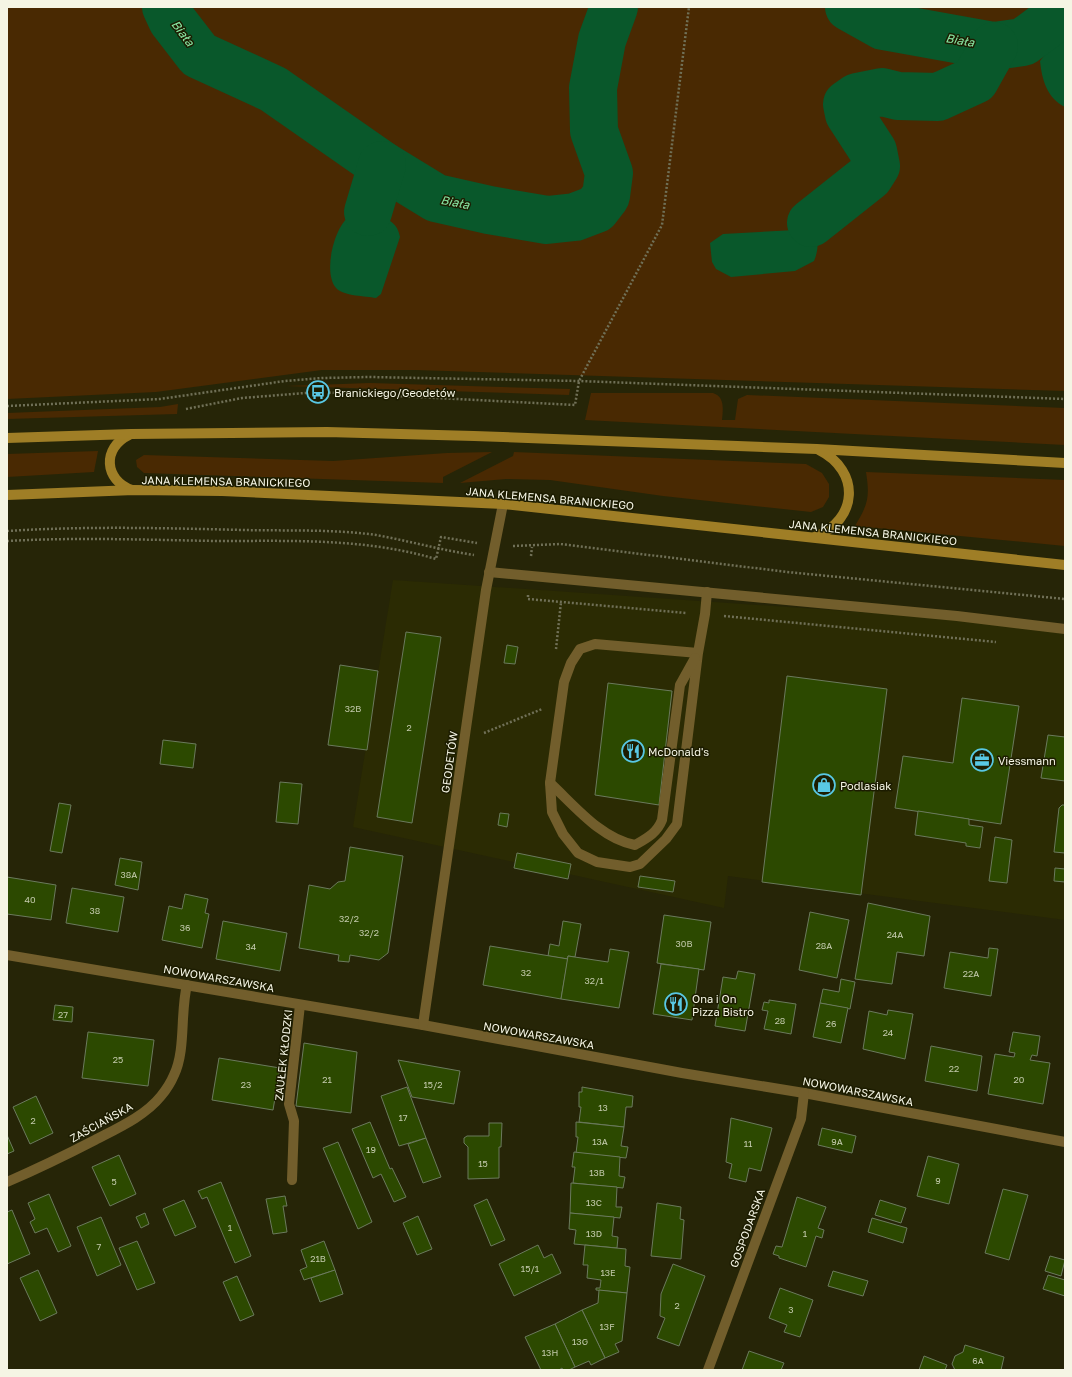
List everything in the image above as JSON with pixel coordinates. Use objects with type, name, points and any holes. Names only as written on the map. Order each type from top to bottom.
[{"type":"main road","points":[[7,438],[131,434],[342,432],[817,449],[1065,463]]},
{"type":"main road","points":[[131,434],[122,438],[115,445],[111,454],[110,463],[112,472],[117,481],[124,487],[134,490]]},
{"type":"main road","points":[[813,538],[827,532],[838,522],[846,510],[849,495],[848,480],[841,466],[831,456],[817,449]]},
{"type":"main road","name":"JANA KLEMENSA BRANICKIEGO","points":[[7,495],[134,490],[222,491],[503,504],[1065,565]]},
{"type":"street","name":"GEODETÓW","points":[[423,1026],[489,572],[503,504]]},
{"type":"street","points":[[489,572],[707,592],[782,601],[957,616],[1065,629]]},
{"type":"street","points":[[698,653],[594,644],[580,649],[571,663],[564,682],[550,783],[552,812],[563,834],[578,853],[597,862],[630,867],[640,864],[666,839],[676,824],[707,592]]},
{"type":"street","points":[[550,783],[596,825],[622,843],[635,845],[652,834],[659,827],[662,820],[680,685],[698,653]]},
{"type":"street","name":"NOWOWARSZAWSKA","points":[[7,955],[804,1093],[1065,1142]]},
{"type":"street","name":"ZAŚCIAŃSKA","points":[[7,1182],[44,1166],[128,1122],[148,1109],[162,1096],[174,1074],[180,1052],[183,1003],[187,985]]},
{"type":"street","name":"ZAUŁEK KŁODZKI","points":[[292,1180],[294,1121],[289,1104],[300,1005]]},
{"type":"street","name":"GOSPODARSKA","points":[[708,1370],[801,1119],[804,1093]]},
{"type":"path","points":[[186,409],[242,398],[318,392],[575,406],[579,381],[662,225],[690,7]]},
{"type":"path","points":[[7,406],[160,399],[284,381],[322,378],[579,381],[1065,399]]},
{"type":"path","points":[[7,531],[55,528],[170,528],[343,532],[376,536],[438,549],[492,557]]},
{"type":"path","points":[[7,541],[58,538],[342,542],[405,550],[436,559],[441,537],[449,538]]},
{"type":"path","points":[[532,547],[560,544],[787,572],[1065,599]]},
{"type":"path","points":[[528,600],[705,614],[1002,642]]},
{"type":"path","points":[[555,656],[561,602]]},
{"type":"path","points":[[478,735],[545,708]]},
{"type":"shaded area","points":[[7,7],[1065,7],[1065,391],[415,370],[322,370],[156,392],[7,399]]},
{"type":"shaded area","points":[[1049,23],[1065,29],[1065,107],[1050,94],[1046,88],[1042,75],[1040,61],[1044,56],[1040,38],[1035,35]]},
{"type":"shaded area","points":[[368,212],[393,223],[396,226],[400,237],[381,294],[376,298],[345,293],[337,289],[330,273],[332,251],[339,230],[344,221],[350,216]]},
{"type":"shaded area","points":[[811,223],[815,232],[818,246],[816,256],[814,261],[795,271],[731,277],[716,269],[712,262],[710,243],[723,234],[795,230]]},
{"type":"shaded area","points":[[370,383],[570,389],[569,395],[286,386]]},
{"type":"shaded area","points":[[591,393],[713,393],[720,397],[721,400],[723,408],[722,420],[735,420],[738,399],[747,395],[1065,408],[1065,445],[585,420]]},
{"type":"shaded area","points":[[178,404],[177,414],[7,419],[7,413],[160,407]]},
{"type":"shaded area","points":[[98,451],[94,472],[7,477],[7,454]]},
{"type":"shaded area","points":[[492,452],[443,477],[443,483],[144,473],[137,467],[136,460],[144,455],[333,461],[447,453]]},
{"type":"shaded area","points":[[514,452],[806,464],[822,473],[829,484],[829,497],[823,507],[811,512],[663,496],[550,480],[506,479],[460,483],[513,456]]},
{"type":"shaded area","points":[[866,472],[1065,480],[1065,546],[855,526],[863,512],[867,500],[868,488]]},
{"type":"shaded area","points":[[393,580],[1065,626],[1065,920],[728,876],[724,908],[353,827]]},
{"type":"building","points":[[406,632],[441,637],[412,823],[377,817]]},
{"type":"building","points":[[507,645],[518,647],[515,664],[504,663]]},
{"type":"building","points":[[340,665],[378,671],[367,750],[328,745]]},
{"type":"building","name":"Podlasiak","points":[[787,676],[887,689],[861,895],[762,882]]},
{"type":"building","name":"McDonald's","points":[[608,683],[672,691],[659,805],[595,795]]},
{"type":"building","name":"Viessmann","points":[[962,698],[1019,706],[1001,824],[895,808],[903,756],[953,763]]},
{"type":"building","points":[[1048,735],[1065,737],[1065,781],[1041,778]]},
{"type":"building","points":[[163,740],[196,744],[193,768],[160,764]]},
{"type":"building","points":[[280,782],[302,784],[298,824],[276,822]]},
{"type":"building","points":[[59,803],[71,805],[62,853],[50,851]]},
{"type":"building","points":[[1062,805],[1065,805],[1065,853],[1054,852],[1059,808]]},
{"type":"building","points":[[918,811],[969,819],[969,825],[983,827],[980,848],[966,846],[966,843],[915,835]]},
{"type":"building","points":[[500,813],[509,814],[507,827],[498,825]]},
{"type":"building","points":[[995,837],[1012,840],[1007,883],[989,881]]},
{"type":"building","points":[[350,847],[403,856],[388,953],[379,960],[350,955],[349,962],[338,961],[339,955],[299,948],[309,885],[330,889],[338,882],[345,881]]},
{"type":"building","points":[[517,853],[571,864],[568,879],[514,868]]},
{"type":"building","points":[[120,858],[142,862],[138,890],[115,885]]},
{"type":"building","points":[[1055,868],[1065,869],[1065,882],[1054,881]]},
{"type":"building","points":[[640,876],[675,881],[673,892],[638,887]]},
{"type":"building","points":[[7,877],[56,885],[51,920],[7,914]]},
{"type":"building","points":[[72,888],[124,897],[118,932],[66,923]]},
{"type":"building","points":[[185,894],[208,899],[205,913],[209,914],[202,948],[162,940],[169,906],[182,909]]},
{"type":"building","points":[[868,903],[930,916],[924,956],[897,952],[892,984],[855,979]]},
{"type":"building","points":[[810,912],[849,920],[837,978],[799,970]]},
{"type":"building","points":[[664,915],[711,922],[704,970],[657,963]]},
{"type":"building","points":[[223,921],[287,933],[280,971],[216,959]]},
{"type":"building","points":[[563,921],[581,924],[575,957],[568,956],[568,959],[548,956],[550,944],[559,946]]},
{"type":"building","points":[[490,946],[568,959],[561,999],[483,985]]},
{"type":"building","points":[[989,948],[998,949],[991,996],[944,988],[950,952],[988,958]]},
{"type":"building","points":[[610,949],[629,952],[619,1008],[561,999],[568,956],[608,962]]},
{"type":"building","points":[[661,964],[699,969],[692,1020],[653,1014]]},
{"type":"building","points":[[738,971],[755,974],[745,1031],[715,1026],[723,977],[736,979]]},
{"type":"building","points":[[841,979],[855,982],[850,1009],[820,1003],[823,989],[839,992]]},
{"type":"building","points":[[769,1000],[796,1004],[791,1034],[764,1029],[768,1011],[762,1010],[764,1002],[769,1003]]},
{"type":"building","points":[[820,1003],[848,1008],[841,1043],[813,1037]]},
{"type":"building","points":[[55,1005],[73,1007],[72,1022],[53,1020]]},
{"type":"building","points":[[888,1010],[913,1014],[905,1059],[863,1049],[869,1011],[887,1015]]},
{"type":"building","points":[[88,1032],[154,1040],[148,1086],[82,1078]]},
{"type":"building","points":[[1013,1032],[1040,1036],[1037,1056],[1032,1055],[1030,1060],[1050,1063],[1043,1104],[988,1094],[995,1054],[1014,1057],[1015,1053],[1009,1052]]},
{"type":"building","points":[[304,1043],[357,1052],[351,1113],[296,1106]]},
{"type":"building","points":[[931,1046],[982,1056],[977,1091],[925,1081]]},
{"type":"building","points":[[219,1058],[280,1068],[273,1110],[212,1100]]},
{"type":"building","points":[[398,1060],[460,1071],[454,1104],[412,1097]]},
{"type":"building","points":[[407,1087],[426,1138],[399,1146],[381,1096]]},
{"type":"building","points":[[582,1087],[633,1096],[632,1107],[626,1107],[624,1127],[579,1122],[581,1107],[579,1107],[579,1092],[582,1092]]},
{"type":"building","points":[[36,1096],[53,1133],[30,1144],[13,1107]]},
{"type":"building","points":[[731,1118],[772,1128],[761,1171],[749,1168],[746,1182],[729,1178],[732,1164],[726,1162]]},
{"type":"building","points":[[370,1122],[390,1169],[392,1168],[406,1197],[394,1202],[381,1174],[373,1178],[352,1129]]},
{"type":"building","points":[[576,1122],[624,1127],[621,1146],[628,1147],[626,1158],[576,1153],[578,1137],[576,1137]]},
{"type":"building","points":[[489,1123],[502,1123],[501,1147],[499,1147],[499,1178],[468,1179],[468,1147],[464,1143],[464,1138],[467,1136],[489,1136]]},
{"type":"building","points":[[822,1128],[856,1136],[852,1153],[818,1145]]},
{"type":"building","points":[[7,1135],[14,1151],[7,1154]]},
{"type":"building","points":[[426,1138],[441,1177],[423,1183],[408,1144]]},
{"type":"building","points":[[338,1142],[372,1222],[358,1229],[323,1148]]},
{"type":"building","points":[[574,1152],[620,1157],[619,1176],[625,1177],[623,1188],[573,1183],[575,1167],[572,1167]]},
{"type":"building","points":[[119,1155],[136,1194],[110,1206],[92,1167]]},
{"type":"building","points":[[928,1156],[959,1164],[949,1204],[917,1196]]},
{"type":"building","points":[[221,1182],[251,1256],[235,1263],[207,1197],[202,1199],[198,1191]]},
{"type":"building","points":[[571,1183],[617,1187],[616,1207],[622,1207],[620,1218],[570,1213]]},
{"type":"building","points":[[1003,1189],[1028,1195],[1009,1260],[985,1253]]},
{"type":"building","points":[[49,1194],[71,1246],[58,1252],[47,1228],[35,1233],[30,1222],[35,1219],[28,1203]]},
{"type":"building","points":[[285,1196],[287,1206],[283,1206],[287,1232],[273,1234],[266,1199]]},
{"type":"building","points":[[797,1197],[826,1207],[818,1228],[824,1230],[822,1238],[816,1236],[806,1267],[779,1258],[779,1256],[773,1254],[776,1246],[782,1247]]},
{"type":"building","points":[[487,1199],[505,1240],[491,1246],[474,1205]]},
{"type":"building","points":[[184,1200],[196,1227],[175,1236],[163,1209]]},
{"type":"building","points":[[880,1200],[906,1208],[901,1223],[875,1215]]},
{"type":"building","points":[[657,1203],[681,1207],[680,1219],[684,1220],[681,1259],[651,1256]]},
{"type":"building","points":[[12,1210],[30,1254],[7,1264],[7,1212]]},
{"type":"building","points":[[145,1213],[149,1224],[141,1228],[136,1217]]},
{"type":"building","points":[[570,1213],[614,1217],[612,1236],[618,1237],[617,1248],[574,1244],[576,1230],[569,1229]]},
{"type":"building","points":[[418,1216],[432,1249],[417,1255],[403,1223]]},
{"type":"building","points":[[101,1217],[121,1265],[97,1276],[77,1227]]},
{"type":"building","points":[[872,1218],[907,1228],[903,1243],[868,1232]]},
{"type":"building","points":[[137,1241],[155,1283],[137,1290],[119,1248]]},
{"type":"building","points":[[324,1241],[335,1270],[304,1280],[300,1270],[307,1267],[301,1250]]},
{"type":"building","points":[[538,1245],[544,1258],[552,1254],[561,1273],[514,1296],[499,1264]]},
{"type":"building","points":[[585,1245],[626,1249],[625,1266],[630,1267],[627,1293],[596,1290],[596,1288],[600,1288],[601,1280],[587,1278],[588,1265],[583,1265]]},
{"type":"building","points":[[1050,1256],[1065,1260],[1061,1276],[1045,1271]]},
{"type":"building","points":[[673,1264],[705,1276],[679,1346],[657,1338],[665,1318],[660,1316],[661,1294]]},
{"type":"building","points":[[38,1270],[57,1313],[40,1321],[20,1278]]},
{"type":"building","points":[[335,1270],[343,1294],[320,1302],[311,1278]]},
{"type":"building","points":[[833,1271],[868,1281],[863,1296],[828,1286]]},
{"type":"building","points":[[1048,1275],[1065,1280],[1065,1296],[1043,1289]]},
{"type":"building","points":[[237,1276],[254,1315],[240,1321],[223,1282]]},
{"type":"building","points":[[780,1288],[813,1300],[800,1337],[784,1332],[787,1325],[769,1318]]},
{"type":"building","points":[[599,1290],[627,1293],[622,1341],[615,1344],[619,1352],[605,1358],[582,1310],[598,1303]]},
{"type":"building","points":[[582,1310],[605,1358],[591,1365],[589,1361],[575,1367],[555,1324]]},
{"type":"building","points":[[555,1324],[575,1367],[569,1370],[563,1370],[562,1368],[559,1370],[541,1370],[525,1337]]},
{"type":"building","points":[[965,1345],[1004,1357],[1001,1370],[955,1370],[952,1364],[955,1356],[963,1352]]},
{"type":"building","points":[[749,1351],[784,1363],[781,1370],[742,1370]]},
{"type":"building","points":[[924,1356],[947,1365],[945,1370],[919,1370]]},
{"type":"waterway","name":"Biała","points":[[166,7],[172,20],[199,55],[273,89],[382,165],[436,198],[489,210],[547,220],[575,217],[596,209],[606,196],[609,173],[594,131],[593,88],[602,40],[614,7]]},
{"type":"waterway","name":"Biała","points":[[849,7],[883,26],[994,46],[1023,42],[1049,23],[1061,7]]},
{"type":"waterway","points":[[811,223],[869,177],[876,166],[873,151],[849,114],[847,104],[857,97],[882,92],[898,96],[938,97],[975,80],[994,46]]},
{"type":"waterway","points":[[368,212],[382,165]]},
{"type":"place","name":"Branickiego/Geodetów","points":[[318,392]]},
{"type":"place","name":"McDonald's","points":[[633,751]]},
{"type":"place","name":"Viessmann","points":[[982,760]]},
{"type":"place","name":"Podlasiak","points":[[824,785]]},
{"type":"place","name":"Ona i On Pizza Bistro","points":[[676,1004]]}]
